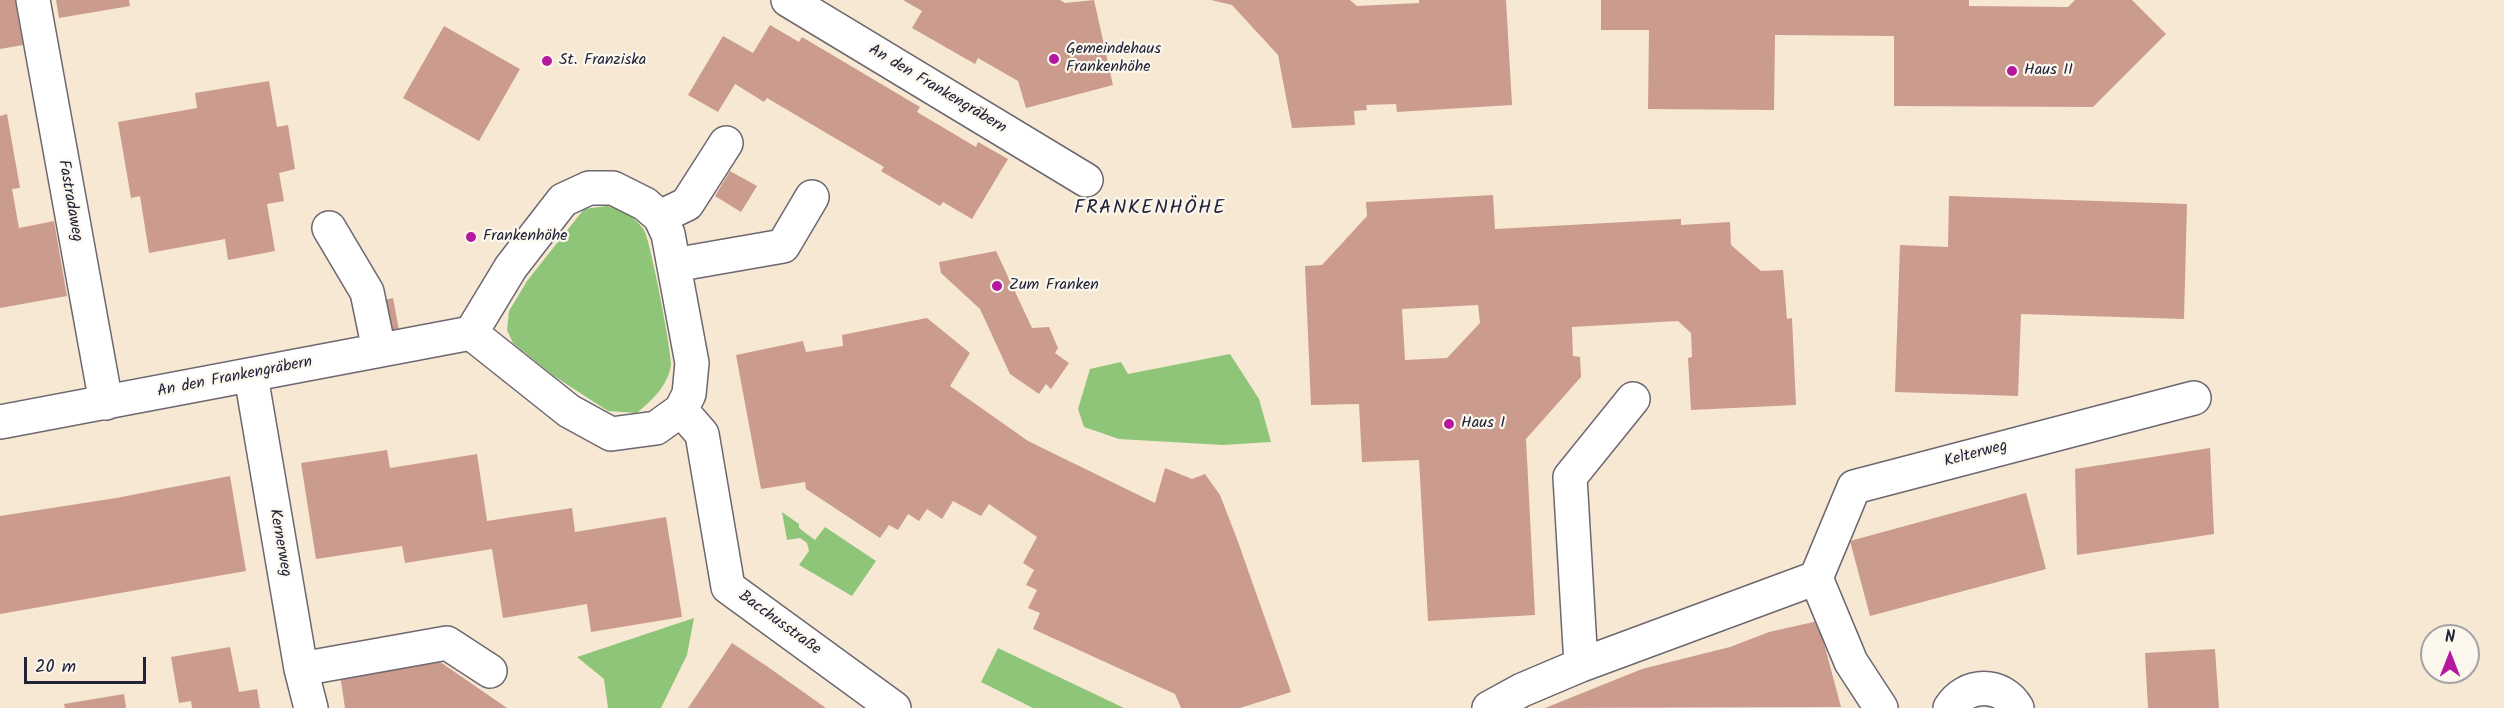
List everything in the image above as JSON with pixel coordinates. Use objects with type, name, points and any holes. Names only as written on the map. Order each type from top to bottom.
[{"type":"street","name":"Fastradaweg","points":[[33,0],[106,403]]},
{"type":"street","name":"An den Frankengräbern","points":[[789,0],[1086,180]]},
{"type":"street","points":[[660,216],[687,204],[726,143]]},
{"type":"street","points":[[589,188],[613,188],[645,204],[660,216],[668,234],[674,265],[693,363],[688,394],[681,410],[656,428],[611,434],[569,411],[471,333],[511,267],[563,200],[589,188]]},
{"type":"street","points":[[674,265],[783,246],[812,197]]},
{"type":"street","points":[[329,228],[367,292],[379,350]]},
{"type":"street","name":"An den Frankengräbern","points":[[0,422],[471,333]]},
{"type":"street","name":"Kernerweg","points":[[251,376],[301,669],[311,708]]},
{"type":"street","name":"Kelterweg","points":[[1816,578],[1854,487],[2194,398]]},
{"type":"street","points":[[1581,665],[1570,477],[1634,399]]},
{"type":"street","name":"Bacchusstraße","points":[[681,410],[702,434],[728,587],[894,708]]},
{"type":"street","points":[[1490,708],[1522,690],[1581,665],[1816,578],[1851,662],[1881,708]]},
{"type":"street","points":[[301,669],[447,643],[490,671]]},
{"type":"street","points":[[1950,708],[1964,693],[1990,688],[2003,693],[2018,708]]},
{"type":"green space","points":[[607,206],[628,214],[644,230],[655,274],[670,356],[671,365],[667,380],[654,398],[637,413],[608,411],[554,376],[513,343],[507,330],[509,311],[527,281],[584,209]]},
{"type":"green space","points":[[1230,354],[1259,399],[1271,442],[1223,445],[1119,439],[1084,427],[1078,409],[1090,369],[1121,362],[1128,374]]},
{"type":"green space","points":[[782,512],[799,524],[799,528],[815,540],[825,527],[876,561],[852,596],[799,565],[809,551],[807,543],[800,538],[787,540]]},
{"type":"green space","points":[[694,618],[687,655],[661,708],[608,708],[604,679],[577,657]]},
{"type":"green space","points":[[998,648],[1124,708],[1033,708],[981,682]]},
{"type":"building","points":[[0,0],[15,0],[23,45],[0,49]]},
{"type":"building","points":[[56,0],[129,0],[130,6],[59,18]]},
{"type":"building","points":[[903,0],[1060,0],[1065,3],[1094,0],[1113,85],[1026,108],[1018,81],[978,58],[975,64],[912,28],[922,11]]},
{"type":"building","points":[[1211,0],[1350,0],[1357,6],[1419,3],[1419,0],[1506,0],[1512,105],[1397,112],[1396,104],[1366,105],[1367,110],[1354,111],[1355,125],[1292,128],[1278,55],[1232,5]]},
{"type":"building","name":"Haus II","points":[[1601,0],[1969,0],[1969,6],[2068,7],[2075,0],[2132,0],[2166,34],[2093,107],[1894,106],[1894,36],[1775,35],[1774,110],[1648,109],[1649,30],[1601,30]]},
{"type":"building","points":[[770,25],[799,42],[802,37],[920,107],[917,112],[976,147],[978,142],[1008,159],[972,219],[943,202],[940,206],[881,171],[884,167],[767,98],[764,102],[735,84],[718,112],[688,95],[723,36],[753,53]]},
{"type":"building","points":[[444,26],[520,69],[479,141],[403,98]]},
{"type":"building","points":[[269,81],[277,127],[288,125],[295,169],[279,173],[284,201],[267,204],[275,251],[228,260],[225,239],[149,253],[140,196],[131,198],[118,122],[197,108],[195,93]]},
{"type":"building","points":[[7,114],[20,188],[12,189],[19,228],[54,221],[67,296],[0,308],[0,116]]},
{"type":"building","points":[[730,171],[757,186],[741,212],[715,196]]},
{"type":"building","name":"Haus I","points":[[1493,195],[1495,229],[1681,219],[1681,225],[1730,222],[1731,245],[1761,271],[1783,270],[1787,319],[1792,318],[1796,405],[1691,410],[1688,358],[1692,357],[1691,333],[1678,321],[1572,327],[1573,356],[1580,357],[1581,377],[1526,439],[1535,615],[1428,621],[1419,460],[1362,462],[1359,404],[1311,405],[1305,266],[1322,265],[1367,216],[1366,202]],"holes":[[[1478,305],[1480,323],[1447,358],[1405,360],[1402,309]]]},
{"type":"building","points":[[1949,196],[2187,204],[2184,319],[2021,314],[2018,396],[1895,392],[1900,245],[1948,247]]},
{"type":"building","points":[[996,251],[1032,328],[1049,327],[1058,348],[1055,353],[1069,363],[1051,389],[1046,384],[1039,394],[1010,374],[980,309],[941,273],[939,262]]},
{"type":"building","points":[[393,298],[399,330],[380,333],[384,300]]},
{"type":"building","points":[[927,318],[970,353],[950,386],[1028,441],[1155,503],[1165,468],[1192,479],[1205,474],[1220,495],[1291,692],[1240,708],[1181,708],[1175,694],[1033,629],[1040,613],[1028,608],[1037,590],[1026,585],[1034,570],[1023,563],[1037,537],[989,504],[981,516],[953,501],[942,519],[927,509],[919,521],[908,514],[898,530],[889,525],[880,538],[806,489],[805,482],[761,489],[736,355],[803,341],[806,352],[843,346],[842,335]]},
{"type":"building","points":[[2210,448],[2214,534],[2077,555],[2075,469]]},
{"type":"building","points":[[387,450],[390,468],[477,454],[487,521],[572,508],[575,532],[666,517],[682,617],[591,632],[587,604],[503,618],[492,549],[405,563],[402,546],[316,559],[301,463]]},
{"type":"building","points":[[230,476],[246,571],[0,614],[0,516],[116,498]]},
{"type":"building","points":[[2026,493],[2046,569],[1870,616],[1850,541]]},
{"type":"building","points":[[1818,621],[1841,707],[1545,708],[1642,669],[1730,647],[1769,632]]},
{"type":"building","points":[[732,643],[768,667],[826,708],[688,708]]},
{"type":"building","points":[[230,647],[239,692],[257,689],[260,708],[192,708],[191,701],[179,703],[171,657]]},
{"type":"building","points":[[2215,649],[2219,708],[2148,708],[2145,653]]},
{"type":"building","points":[[433,657],[507,708],[345,708],[340,675]]},
{"type":"building","points":[[124,694],[126,708],[65,708],[64,704]]},
{"type":"place","name":"Gemeindehaus Frankenhöhe","points":[[1054,59]]},
{"type":"place","name":"St. Franziska","points":[[547,61]]},
{"type":"place","name":"Haus II","points":[[2012,71]]},
{"type":"place","name":"Frankenhöhe","points":[[471,237]]},
{"type":"place","name":"Zum Franken","points":[[997,286]]},
{"type":"place","name":"Haus I","points":[[1449,424]]},
{"type":"district","name":"FRANKENHÖHE","points":[[1150,210]]}]
